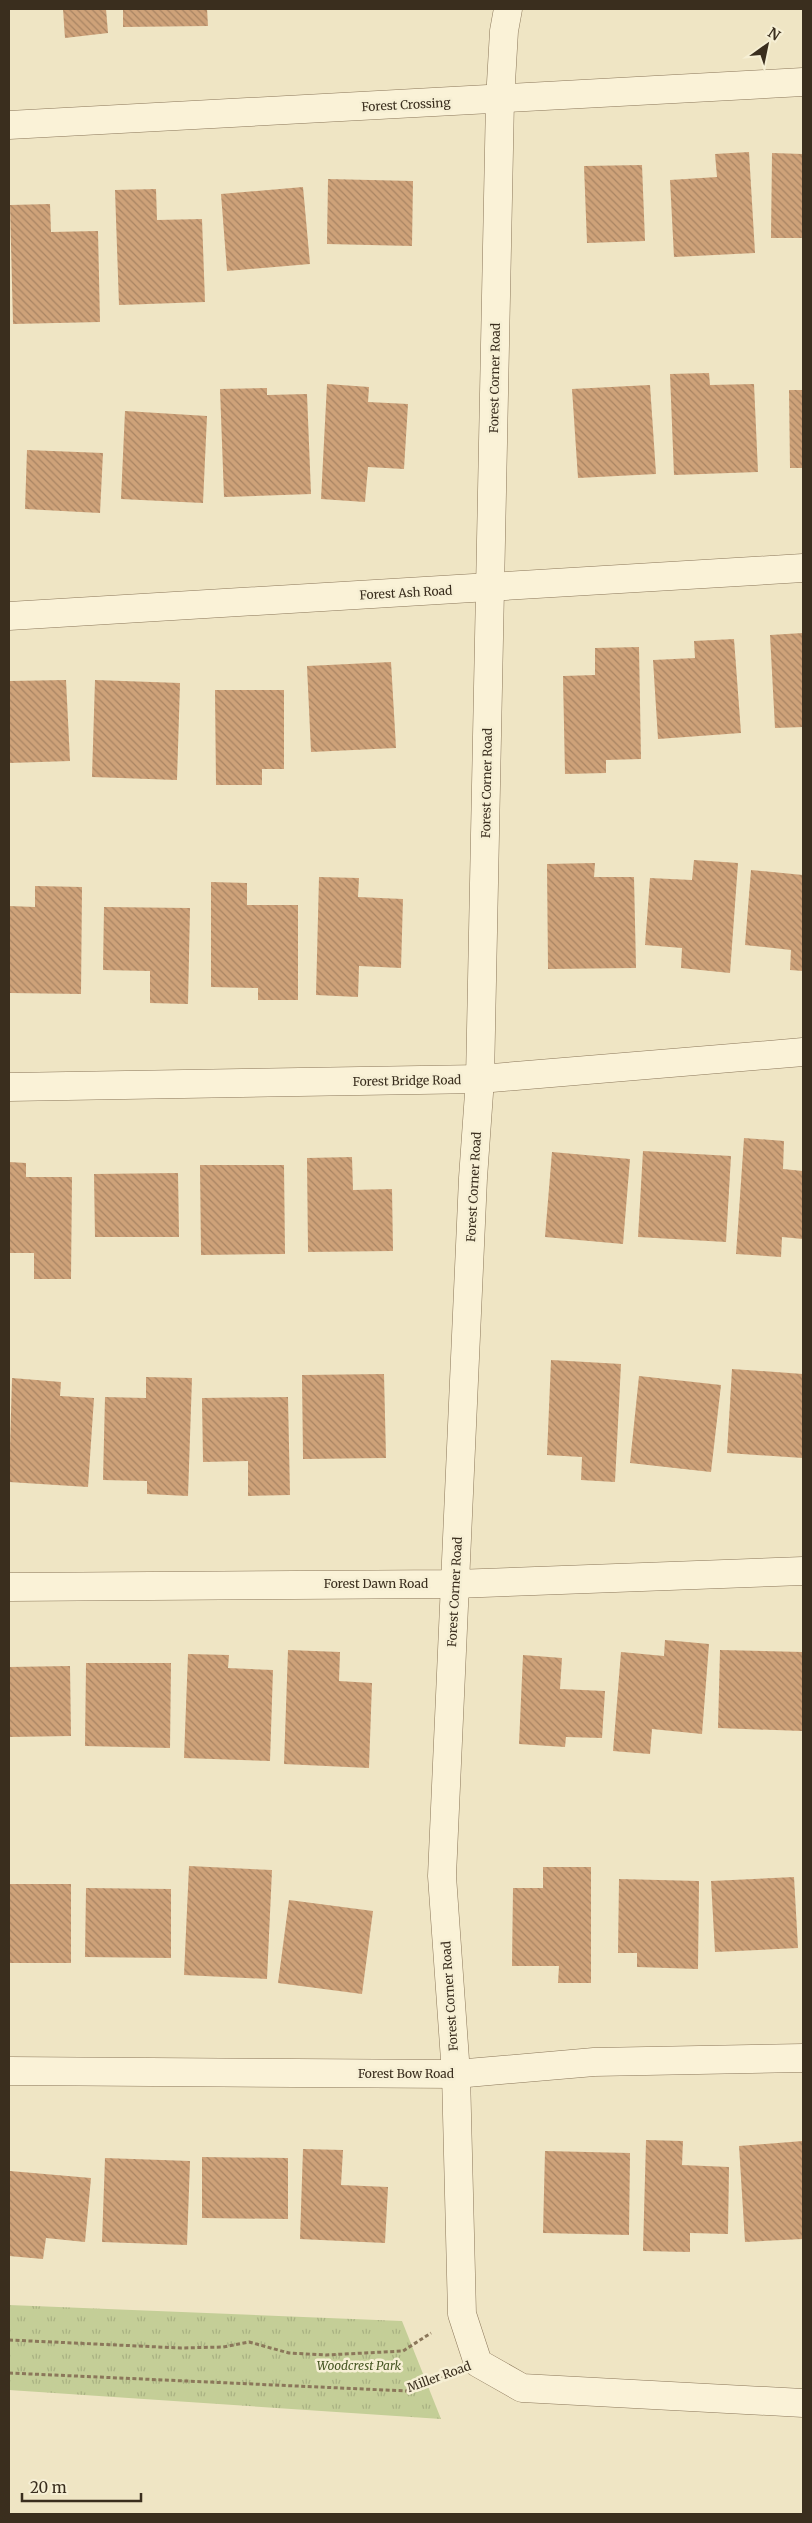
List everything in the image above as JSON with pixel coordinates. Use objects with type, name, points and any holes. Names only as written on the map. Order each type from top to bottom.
[{"type":"street","name":"Forest Corner Road","points":[[478,2363],[462,2314],[456,2074],[442,1876],[473,1178],[480,1080],[500,100],[504,31],[508,9]]},
{"type":"street","name":"Forest Crossing","points":[[9,125],[500,100],[803,82]]},
{"type":"street","name":"Forest Ash Road","points":[[9,616],[803,568]]},
{"type":"street","name":"Forest Bridge Road","points":[[9,1087],[480,1080],[803,1052]]},
{"type":"street","name":"Forest Dawn Road","points":[[9,1587],[455,1584],[803,1571]]},
{"type":"street","name":"Forest Bow Road","points":[[9,2071],[456,2074],[594,2062],[803,2058]]},
{"type":"street","name":"Miller Road","points":[[478,2363],[522,2388],[803,2403]]},
{"type":"path","points":[[9,2340],[181,2348],[222,2347],[249,2342],[289,2352],[326,2355],[402,2351],[462,2314]]},
{"type":"path","name":"Miller Road","points":[[9,2372],[406,2391],[478,2363]]},
{"type":"green space","name":"Woodcrest Park","points":[[9,2305],[402,2321],[441,2419],[9,2390]]},
{"type":"building","points":[[63,9],[106,9],[108,33],[65,38]]},
{"type":"building","points":[[123,9],[207,9],[208,26],[123,27]]},
{"type":"building","points":[[749,152],[755,253],[674,257],[670,180],[717,177],[715,154]]},
{"type":"building","points":[[772,153],[803,154],[803,238],[771,238]]},
{"type":"building","points":[[642,165],[645,241],[587,243],[584,166]]},
{"type":"building","points":[[328,179],[413,181],[412,246],[327,244]]},
{"type":"building","points":[[303,187],[310,264],[227,271],[221,194]]},
{"type":"building","points":[[156,189],[157,220],[202,219],[205,302],[119,305],[115,190]]},
{"type":"building","points":[[50,204],[51,232],[98,231],[100,322],[13,324],[10,205]]},
{"type":"building","points":[[709,373],[710,385],[754,384],[758,472],[674,475],[670,374]]},
{"type":"building","points":[[327,384],[369,387],[368,402],[408,404],[404,469],[368,467],[365,502],[321,499]]},
{"type":"building","points":[[650,385],[656,474],[578,478],[572,389]]},
{"type":"building","points":[[267,388],[267,395],[307,394],[311,494],[224,497],[220,389]]},
{"type":"building","points":[[789,390],[803,390],[803,468],[790,468]]},
{"type":"building","points":[[125,411],[207,416],[203,503],[121,499]]},
{"type":"building","points":[[27,450],[103,453],[100,513],[25,509]]},
{"type":"building","points":[[803,633],[803,727],[775,728],[770,635]]},
{"type":"building","points":[[734,639],[741,733],[658,739],[653,660],[695,658],[694,641]]},
{"type":"building","points":[[639,647],[641,759],[606,760],[606,773],[565,774],[563,676],[595,675],[595,648]]},
{"type":"building","points":[[391,662],[396,748],[311,752],[307,666]]},
{"type":"building","points":[[66,680],[70,761],[9,763],[9,681]]},
{"type":"building","points":[[95,680],[180,683],[177,780],[92,777]]},
{"type":"building","points":[[215,690],[284,690],[284,769],[262,769],[262,785],[216,785]]},
{"type":"building","points":[[694,860],[738,863],[730,973],[681,968],[682,948],[645,945],[650,878],[692,880]]},
{"type":"building","points":[[595,863],[594,877],[634,877],[636,968],[548,969],[547,864]]},
{"type":"building","points":[[751,870],[803,875],[803,971],[790,970],[791,950],[745,945]]},
{"type":"building","points":[[319,877],[359,878],[358,897],[403,899],[401,968],[359,966],[358,997],[316,995]]},
{"type":"building","points":[[211,882],[247,883],[247,905],[298,905],[298,1000],[258,1000],[258,988],[211,987]]},
{"type":"building","points":[[35,886],[82,887],[81,994],[9,993],[9,906],[35,907]]},
{"type":"building","points":[[104,907],[190,908],[188,1004],[150,1003],[150,971],[103,970]]},
{"type":"building","points":[[744,1138],[784,1141],[783,1169],[803,1171],[803,1239],[782,1237],[781,1257],[736,1254]]},
{"type":"building","points":[[643,1151],[731,1156],[726,1242],[638,1237]]},
{"type":"building","points":[[552,1152],[630,1159],[623,1244],[545,1237]]},
{"type":"building","points":[[352,1157],[353,1190],[392,1189],[393,1251],[308,1252],[307,1158]]},
{"type":"building","points":[[9,1162],[26,1163],[26,1177],[72,1177],[71,1279],[34,1279],[34,1253],[9,1253]]},
{"type":"building","points":[[200,1165],[284,1165],[285,1254],[201,1255]]},
{"type":"building","points":[[178,1173],[179,1237],[95,1237],[94,1174]]},
{"type":"building","points":[[551,1360],[621,1364],[615,1482],[581,1480],[582,1457],[547,1455]]},
{"type":"building","points":[[732,1369],[803,1374],[803,1458],[727,1453]]},
{"type":"building","points":[[384,1374],[386,1458],[303,1459],[302,1375]]},
{"type":"building","points":[[639,1376],[721,1385],[711,1472],[630,1463]]},
{"type":"building","points":[[146,1377],[192,1378],[188,1496],[147,1494],[147,1481],[103,1480],[105,1397],[146,1398]]},
{"type":"building","points":[[12,1378],[61,1382],[60,1396],[94,1398],[88,1487],[9,1482]]},
{"type":"building","points":[[288,1397],[290,1495],[248,1496],[248,1461],[203,1462],[202,1398]]},
{"type":"building","points":[[665,1640],[709,1644],[702,1734],[652,1729],[650,1754],[613,1751],[621,1652],[664,1656]]},
{"type":"building","points":[[288,1650],[340,1652],[339,1681],[372,1683],[369,1768],[284,1764]]},
{"type":"building","points":[[720,1650],[803,1652],[802,1731],[718,1728]]},
{"type":"building","points":[[188,1654],[229,1655],[228,1668],[273,1670],[270,1761],[184,1758]]},
{"type":"building","points":[[523,1655],[562,1658],[560,1689],[605,1691],[602,1738],[566,1737],[565,1747],[519,1744]]},
{"type":"building","points":[[86,1663],[171,1663],[170,1748],[85,1746]]},
{"type":"building","points":[[70,1666],[71,1736],[9,1737],[9,1667]]},
{"type":"building","points":[[189,1866],[272,1870],[267,1979],[184,1975]]},
{"type":"building","points":[[543,1867],[591,1867],[591,1983],[558,1983],[559,1966],[512,1966],[513,1888],[543,1888]]},
{"type":"building","points":[[794,1877],[798,1948],[715,1952],[711,1881]]},
{"type":"building","points":[[619,1879],[699,1881],[698,1969],[637,1967],[637,1953],[618,1953]]},
{"type":"building","points":[[9,1884],[71,1884],[71,1963],[9,1963]]},
{"type":"building","points":[[86,1888],[171,1889],[171,1958],[85,1957]]},
{"type":"building","points":[[289,1900],[373,1911],[362,1994],[278,1983]]},
{"type":"building","points":[[646,2140],[683,2141],[682,2165],[729,2167],[728,2234],[690,2233],[690,2252],[643,2251]]},
{"type":"building","points":[[803,2141],[803,2239],[745,2242],[739,2146]]},
{"type":"building","points":[[303,2149],[343,2150],[341,2185],[388,2187],[385,2243],[300,2239]]},
{"type":"building","points":[[545,2151],[630,2153],[629,2235],[543,2233]]},
{"type":"building","points":[[202,2157],[288,2158],[288,2219],[202,2218]]},
{"type":"building","points":[[105,2158],[190,2161],[187,2245],[102,2242]]},
{"type":"building","points":[[10,2171],[91,2178],[85,2242],[46,2238],[43,2259],[9,2256]]}]
